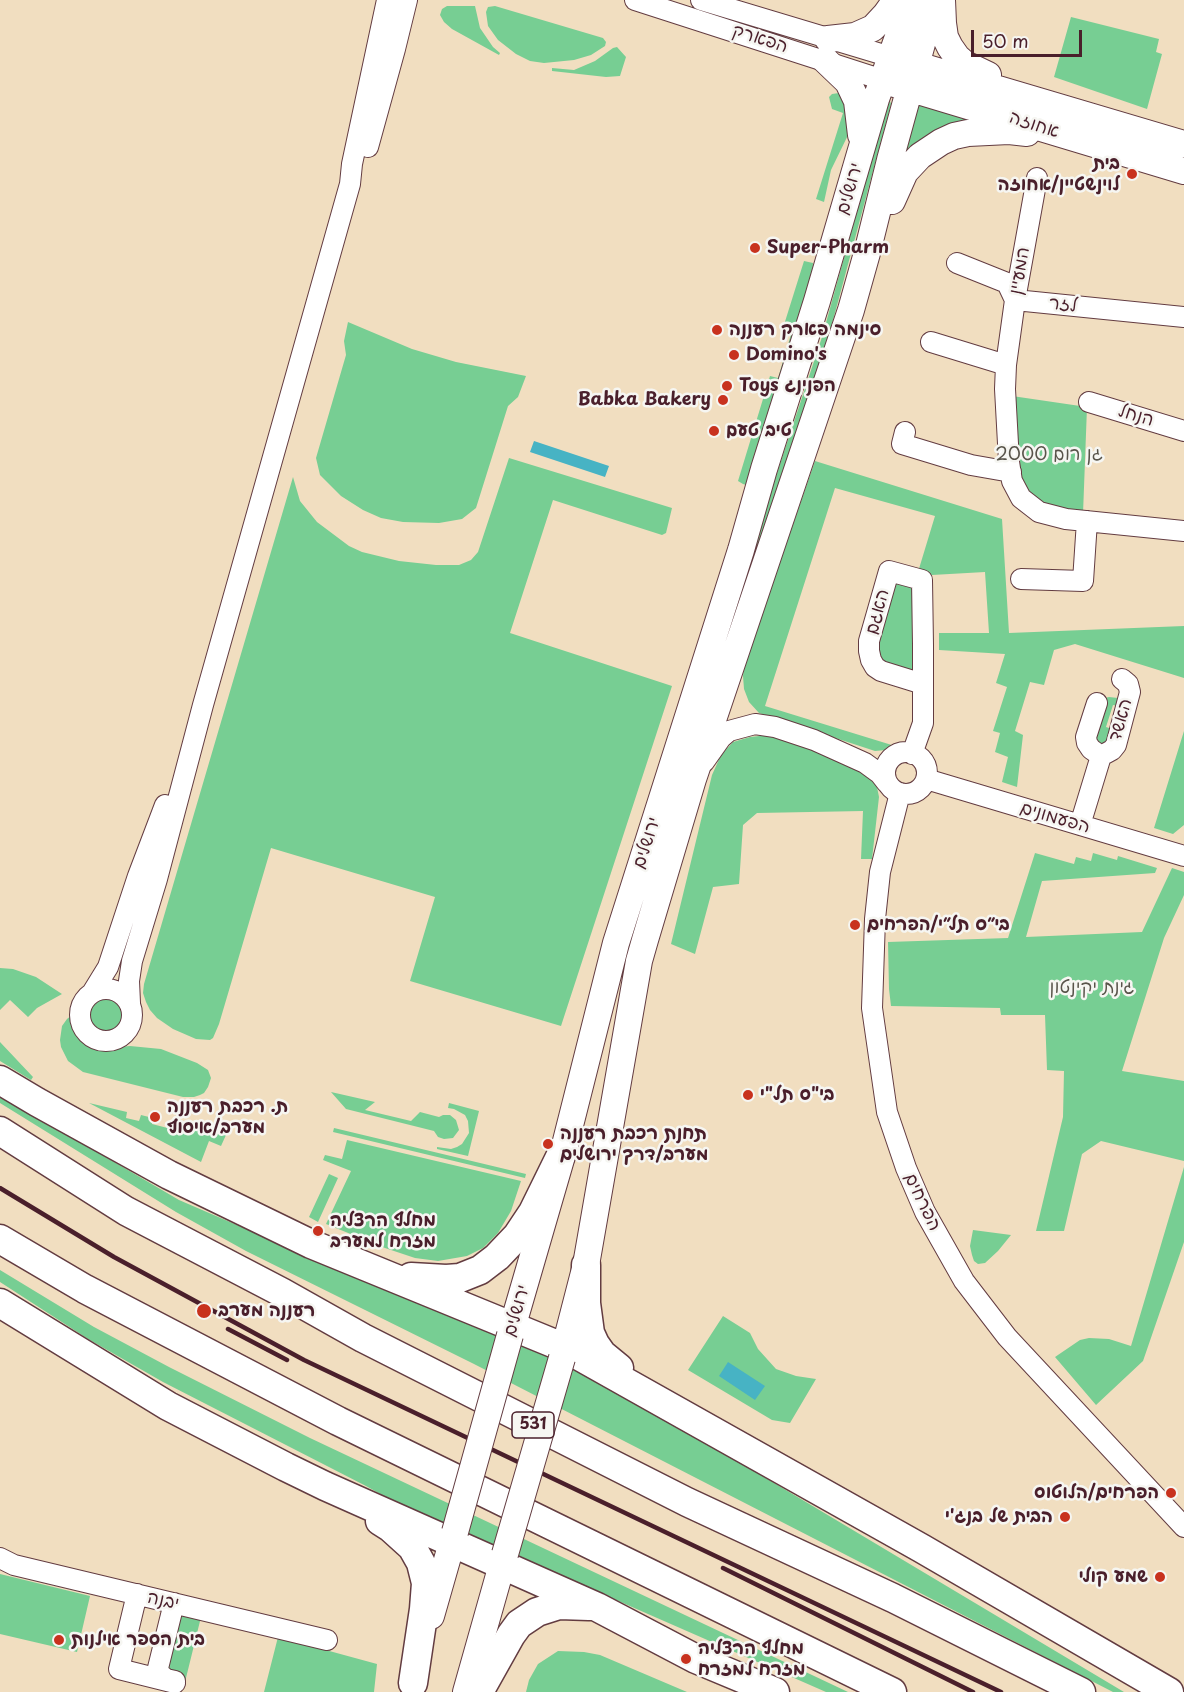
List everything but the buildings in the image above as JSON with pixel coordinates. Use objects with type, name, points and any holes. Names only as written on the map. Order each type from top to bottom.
[{"type":"highway","points":[[0,1080],[169,1175],[311,1244],[564,1353],[655,1399],[921,1548],[1169,1692]]},
{"type":"highway","name":"531","points":[[0,1131],[126,1211],[283,1293],[363,1338],[677,1497],[893,1598],[1081,1692]]},
{"type":"highway","points":[[381,1274],[446,1279],[460,1278],[480,1270],[497,1257],[523,1228],[564,1149]]},
{"type":"highway","points":[[0,1239],[85,1289],[338,1421],[892,1692]]},
{"type":"highway","points":[[586,1265],[586,1303],[590,1333],[595,1344],[602,1354],[655,1399]]},
{"type":"highway","points":[[0,1303],[168,1406],[326,1486],[503,1559],[696,1659],[775,1692]]},
{"type":"highway","points":[[326,1486],[391,1528],[412,1547],[421,1563],[426,1583],[412,1688]]},
{"type":"highway","points":[[479,1692],[511,1635],[519,1624],[530,1616],[559,1605],[597,1607]]},
{"type":"main road","points":[[862,148],[857,101],[848,82],[827,50],[873,28],[896,0]]},
{"type":"main road","name":"ירושלים","points":[[412,1688],[511,1330],[564,1149],[616,943],[818,302],[862,148],[908,0]]},
{"type":"main road","name":"ירושלים","points":[[466,1692],[564,1353],[586,1265],[639,961],[693,779],[850,310],[934,0]]},
{"type":"main road","points":[[942,0],[945,37],[957,57],[965,64],[1106,121]]},
{"type":"main road","name":"אחוזה","points":[[887,69],[1106,121],[1184,144]]},
{"type":"main road","name":"אחוזה","points":[[914,77],[989,111],[1184,171]]},
{"type":"main road","points":[[867,253],[905,172],[932,147],[954,136],[1009,131],[1109,148]]},
{"type":"street","points":[[350,184],[362,166],[407,0]]},
{"type":"street","points":[[395,50],[416,0]]},
{"type":"street","name":"הפארק","points":[[635,0],[827,50],[887,69]]},
{"type":"street","name":"הפארק","points":[[701,0],[827,50]]},
{"type":"street","points":[[203,705],[138,876],[108,967],[92,993],[83,1002],[80,1011],[83,1028],[96,1039],[105,1041],[121,1037],[131,1023],[133,1015],[129,981],[132,961],[157,879],[203,705],[350,184],[352,164],[385,4]]},
{"type":"street","name":"המעיין","points":[[1037,178],[1006,365],[1005,389],[1012,481],[1021,498],[1039,512],[1066,519],[1184,531]]},
{"type":"street","points":[[957,263],[1007,283],[1015,300]]},
{"type":"street","name":"לזר","points":[[1015,300],[1184,316]]},
{"type":"street","points":[[931,342],[1006,365]]},
{"type":"street","name":"הנחל","points":[[1089,402],[1184,431]]},
{"type":"street","points":[[905,432],[902,444],[971,465],[1011,472]]},
{"type":"street","points":[[1021,579],[1083,581],[1087,521]]},
{"type":"street","name":"האגם","points":[[912,754],[923,723],[923,684],[922,580],[889,571],[869,641],[869,651],[875,667],[880,671],[923,684]]},
{"type":"street","name":"האשד","points":[[1080,825],[1101,756],[1116,745],[1130,692],[1128,684],[1122,679]]},
{"type":"street","name":"האשד","points":[[1097,703],[1086,737],[1091,749],[1101,756]]},
{"type":"street","points":[[693,779],[715,746],[729,731],[755,724],[775,727],[814,740],[865,763],[894,788],[911,794],[918,791],[926,779],[927,772],[919,757],[903,753],[888,762],[885,776],[894,788]]},
{"type":"street","name":"הפעמונים","points":[[926,779],[1184,856]]},
{"type":"street","name":"הפרחים","points":[[894,788],[875,919],[872,1008],[886,1112],[906,1168],[925,1212],[964,1281],[1007,1337],[1184,1527]]},
{"type":"street","points":[[92,993],[100,989],[117,991],[130,1003]]},
{"type":"street","name":"יבנה","points":[[0,1558],[14,1565],[327,1640]]},
{"type":"street","points":[[137,1594],[119,1669],[175,1686]]},
{"type":"street","points":[[174,1603],[158,1668],[160,1674],[175,1686]]},
{"type":"green space","points":[[447,6],[475,6],[480,28],[500,53],[499,55],[452,29],[444,22],[440,15],[442,9]]},
{"type":"green space","points":[[495,6],[603,38],[606,42],[605,46],[591,55],[574,60],[544,63],[530,61],[516,54],[498,40],[488,26],[486,12],[488,7]]},
{"type":"green space","points":[[1071,17],[1159,39],[1156,52],[1162,54],[1147,109],[1054,77]]},
{"type":"green space","points":[[617,47],[626,57],[620,76],[606,77],[552,71],[552,68],[574,70],[595,61]]},
{"type":"green space","points":[[839,93],[847,104],[850,131],[831,170],[824,202],[816,199],[843,113],[832,109],[829,97]]},
{"type":"green space","points":[[916,100],[992,125],[893,181]]},
{"type":"green space","points":[[890,101],[828,339],[635,951],[623,949],[702,700],[822,337],[886,107]]},
{"type":"green space","points":[[804,261],[813,263],[812,285],[746,485],[738,481],[770,376],[778,378],[792,331],[783,328]]},
{"type":"green space","points":[[348,322],[412,349],[456,362],[526,376],[518,397],[508,406],[476,508],[462,519],[439,523],[403,522],[381,518],[341,496],[320,475],[316,458],[346,355],[344,341]]},
{"type":"green space","name":"גן רום 2000","points":[[1012,396],[1087,407],[1083,514],[1043,508],[1024,494],[1017,478]]},
{"type":"green space","points":[[509,458],[672,508],[666,533],[662,535],[553,500],[510,633],[672,686],[561,1026],[410,981],[435,897],[271,848],[213,1038],[210,1040],[196,1039],[173,1029],[150,1010],[143,993],[144,984],[293,477],[300,501],[317,522],[349,546],[362,552],[399,561],[459,565],[471,560],[478,552]]},
{"type":"green space","points":[[815,461],[1002,519],[1009,633],[1184,626],[1184,678],[1075,644],[1054,650],[1044,685],[1030,682],[1015,731],[1023,735],[1017,787],[1002,782],[1008,757],[995,752],[1000,733],[993,731],[1007,687],[996,683],[1005,654],[939,650],[939,633],[989,633],[985,572],[932,575],[918,572],[935,516],[835,488],[765,706],[895,746],[875,751],[759,713],[749,702],[744,689],[744,666]]},
{"type":"green space","points":[[895,581],[915,584],[915,671],[911,672],[883,664],[874,653]]},
{"type":"green space","points":[[1105,698],[1118,698],[1122,702],[1122,707],[1113,705],[1106,727],[1115,730],[1111,742],[1101,745],[1093,739]]},
{"type":"green space","points":[[1184,731],[1184,825],[1173,834],[1154,828]]},
{"type":"green space","points":[[769,735],[860,766],[876,782],[879,797],[872,859],[861,859],[863,811],[757,813],[743,825],[739,884],[713,887],[695,954],[671,944],[712,775],[721,755],[733,742]]},
{"type":"green space","name":"גינת יקינטון","points":[[1035,853],[1074,864],[1076,857],[1091,861],[1093,853],[1117,860],[1118,856],[1157,868],[1155,873],[1042,881],[1026,937],[1142,932],[1172,868],[1184,872],[1184,895],[1164,938],[1122,1071],[1184,1081],[1184,1161],[1101,1141],[1082,1154],[1064,1231],[1036,1231],[1063,1117],[1064,1071],[1047,1070],[1045,1015],[1001,1015],[1000,1008],[891,1006],[889,989],[888,942],[1008,938]]},
{"type":"green space","points":[[0,968],[13,969],[36,977],[62,994],[37,1008],[28,1017],[10,1000],[0,1010]]},
{"type":"green space","points":[[107,998],[119,1003],[124,1015],[119,1027],[107,1032],[95,1027],[90,1015],[95,1003]]},
{"type":"green space","points":[[72,1015],[76,1032],[93,1047],[109,1050],[130,1046],[161,1049],[197,1063],[208,1070],[211,1078],[208,1087],[200,1095],[183,1097],[83,1072],[68,1061],[61,1047],[62,1026]]},
{"type":"green space","points":[[0,1042],[33,1077],[31,1080],[0,1061]]},
{"type":"green space","points":[[331,1092],[375,1102],[365,1110],[411,1121],[420,1112],[439,1117],[450,1115],[456,1120],[459,1130],[453,1138],[444,1139],[438,1137],[434,1131],[346,1109]]},
{"type":"green space","points":[[0,1095],[179,1200],[369,1282],[590,1373],[1124,1692],[1113,1692],[474,1364],[246,1251],[176,1212],[0,1103]]},
{"type":"green space","points":[[89,1103],[127,1112],[126,1118],[139,1121],[141,1115],[153,1118],[152,1124],[183,1132],[185,1126],[226,1135],[221,1146],[209,1141],[201,1162]]},
{"type":"green space","points":[[449,1103],[479,1111],[468,1156],[437,1149],[437,1147],[451,1149],[457,1147],[462,1144],[469,1133],[465,1115],[448,1108]]},
{"type":"green space","points":[[334,1128],[526,1174],[525,1178],[333,1132]]},
{"type":"green space","points":[[347,1140],[521,1181],[511,1211],[498,1233],[483,1248],[467,1256],[438,1261],[415,1258],[326,1224],[351,1171],[323,1160],[325,1155],[342,1159]]},
{"type":"green space","points":[[1184,1167],[1184,1242],[1143,1361],[1096,1405],[1055,1357],[1080,1340],[1089,1338],[1109,1339],[1131,1346]]},
{"type":"green space","points":[[329,1174],[338,1178],[318,1222],[309,1217]]},
{"type":"green space","points":[[973,1230],[1011,1235],[985,1263],[978,1264],[974,1261],[970,1246]]},
{"type":"green space","points":[[0,1270],[94,1327],[310,1438],[848,1692],[826,1692],[425,1519],[366,1486],[163,1382],[88,1339],[0,1282]]},
{"type":"green space","points":[[723,1316],[750,1333],[758,1349],[776,1369],[796,1376],[816,1379],[790,1423],[772,1420],[688,1370]]},
{"type":"green space","points":[[0,1574],[90,1596],[77,1652],[0,1634]]},
{"type":"green space","points":[[177,1611],[201,1617],[185,1682],[166,1669]]},
{"type":"green space","points":[[278,1637],[377,1664],[374,1692],[264,1692]]},
{"type":"green space","points":[[558,1651],[600,1655],[687,1692],[526,1692],[529,1680],[538,1664]]},
{"type":"water","points":[[534,441],[609,466],[605,477],[530,452]]},
{"type":"water","points":[[728,1362],[765,1386],[755,1400],[719,1376]]},
{"type":"railway","points":[[0,1188],[114,1257],[304,1360],[1001,1692]]},
{"type":"railway","points":[[228,1329],[287,1360]]},
{"type":"railway","points":[[723,1568],[973,1692]]},
{"type":"place","name":"בית לוינשטיין/אחוזה","points":[[1132,174]]},
{"type":"place","name":"Super-Pharm","points":[[755,248]]},
{"type":"place","name":"סינמה פארק רעננה","points":[[717,330]]},
{"type":"place","name":"Domino's","points":[[734,355]]},
{"type":"place","name":"Toys הפנינג","points":[[727,386]]},
{"type":"place","name":"Babka Bakery","points":[[723,400]]},
{"type":"place","name":"טיב טעם","points":[[714,431]]},
{"type":"place","name":"בי״ס תל״י/הפרחים","points":[[855,925]]},
{"type":"place","name":"בי\"ס תל\"י","points":[[748,1095]]},
{"type":"place","name":"ת. רכבת רעננה מערב/איסוף","points":[[155,1117]]},
{"type":"place","name":"תחנת רכבת רעננה מערב/דרך ירושלים","points":[[548,1144]]},
{"type":"place","name":"מחלף הרצליה מזרח למערב","points":[[318,1231]]},
{"type":"place","name":"רעננה מערב","points":[[204,1311]]},
{"type":"place","name":"הפרחים/הלוטוס","points":[[1171,1493]]},
{"type":"place","name":"הבית של בנג'י","points":[[1065,1517]]},
{"type":"place","name":"שמע קולי","points":[[1160,1577]]},
{"type":"place","name":"בית הספר אילנות","points":[[59,1640]]},
{"type":"place","name":"מחלף הרצליה מזרח למזרח","points":[[686,1659]]}]
